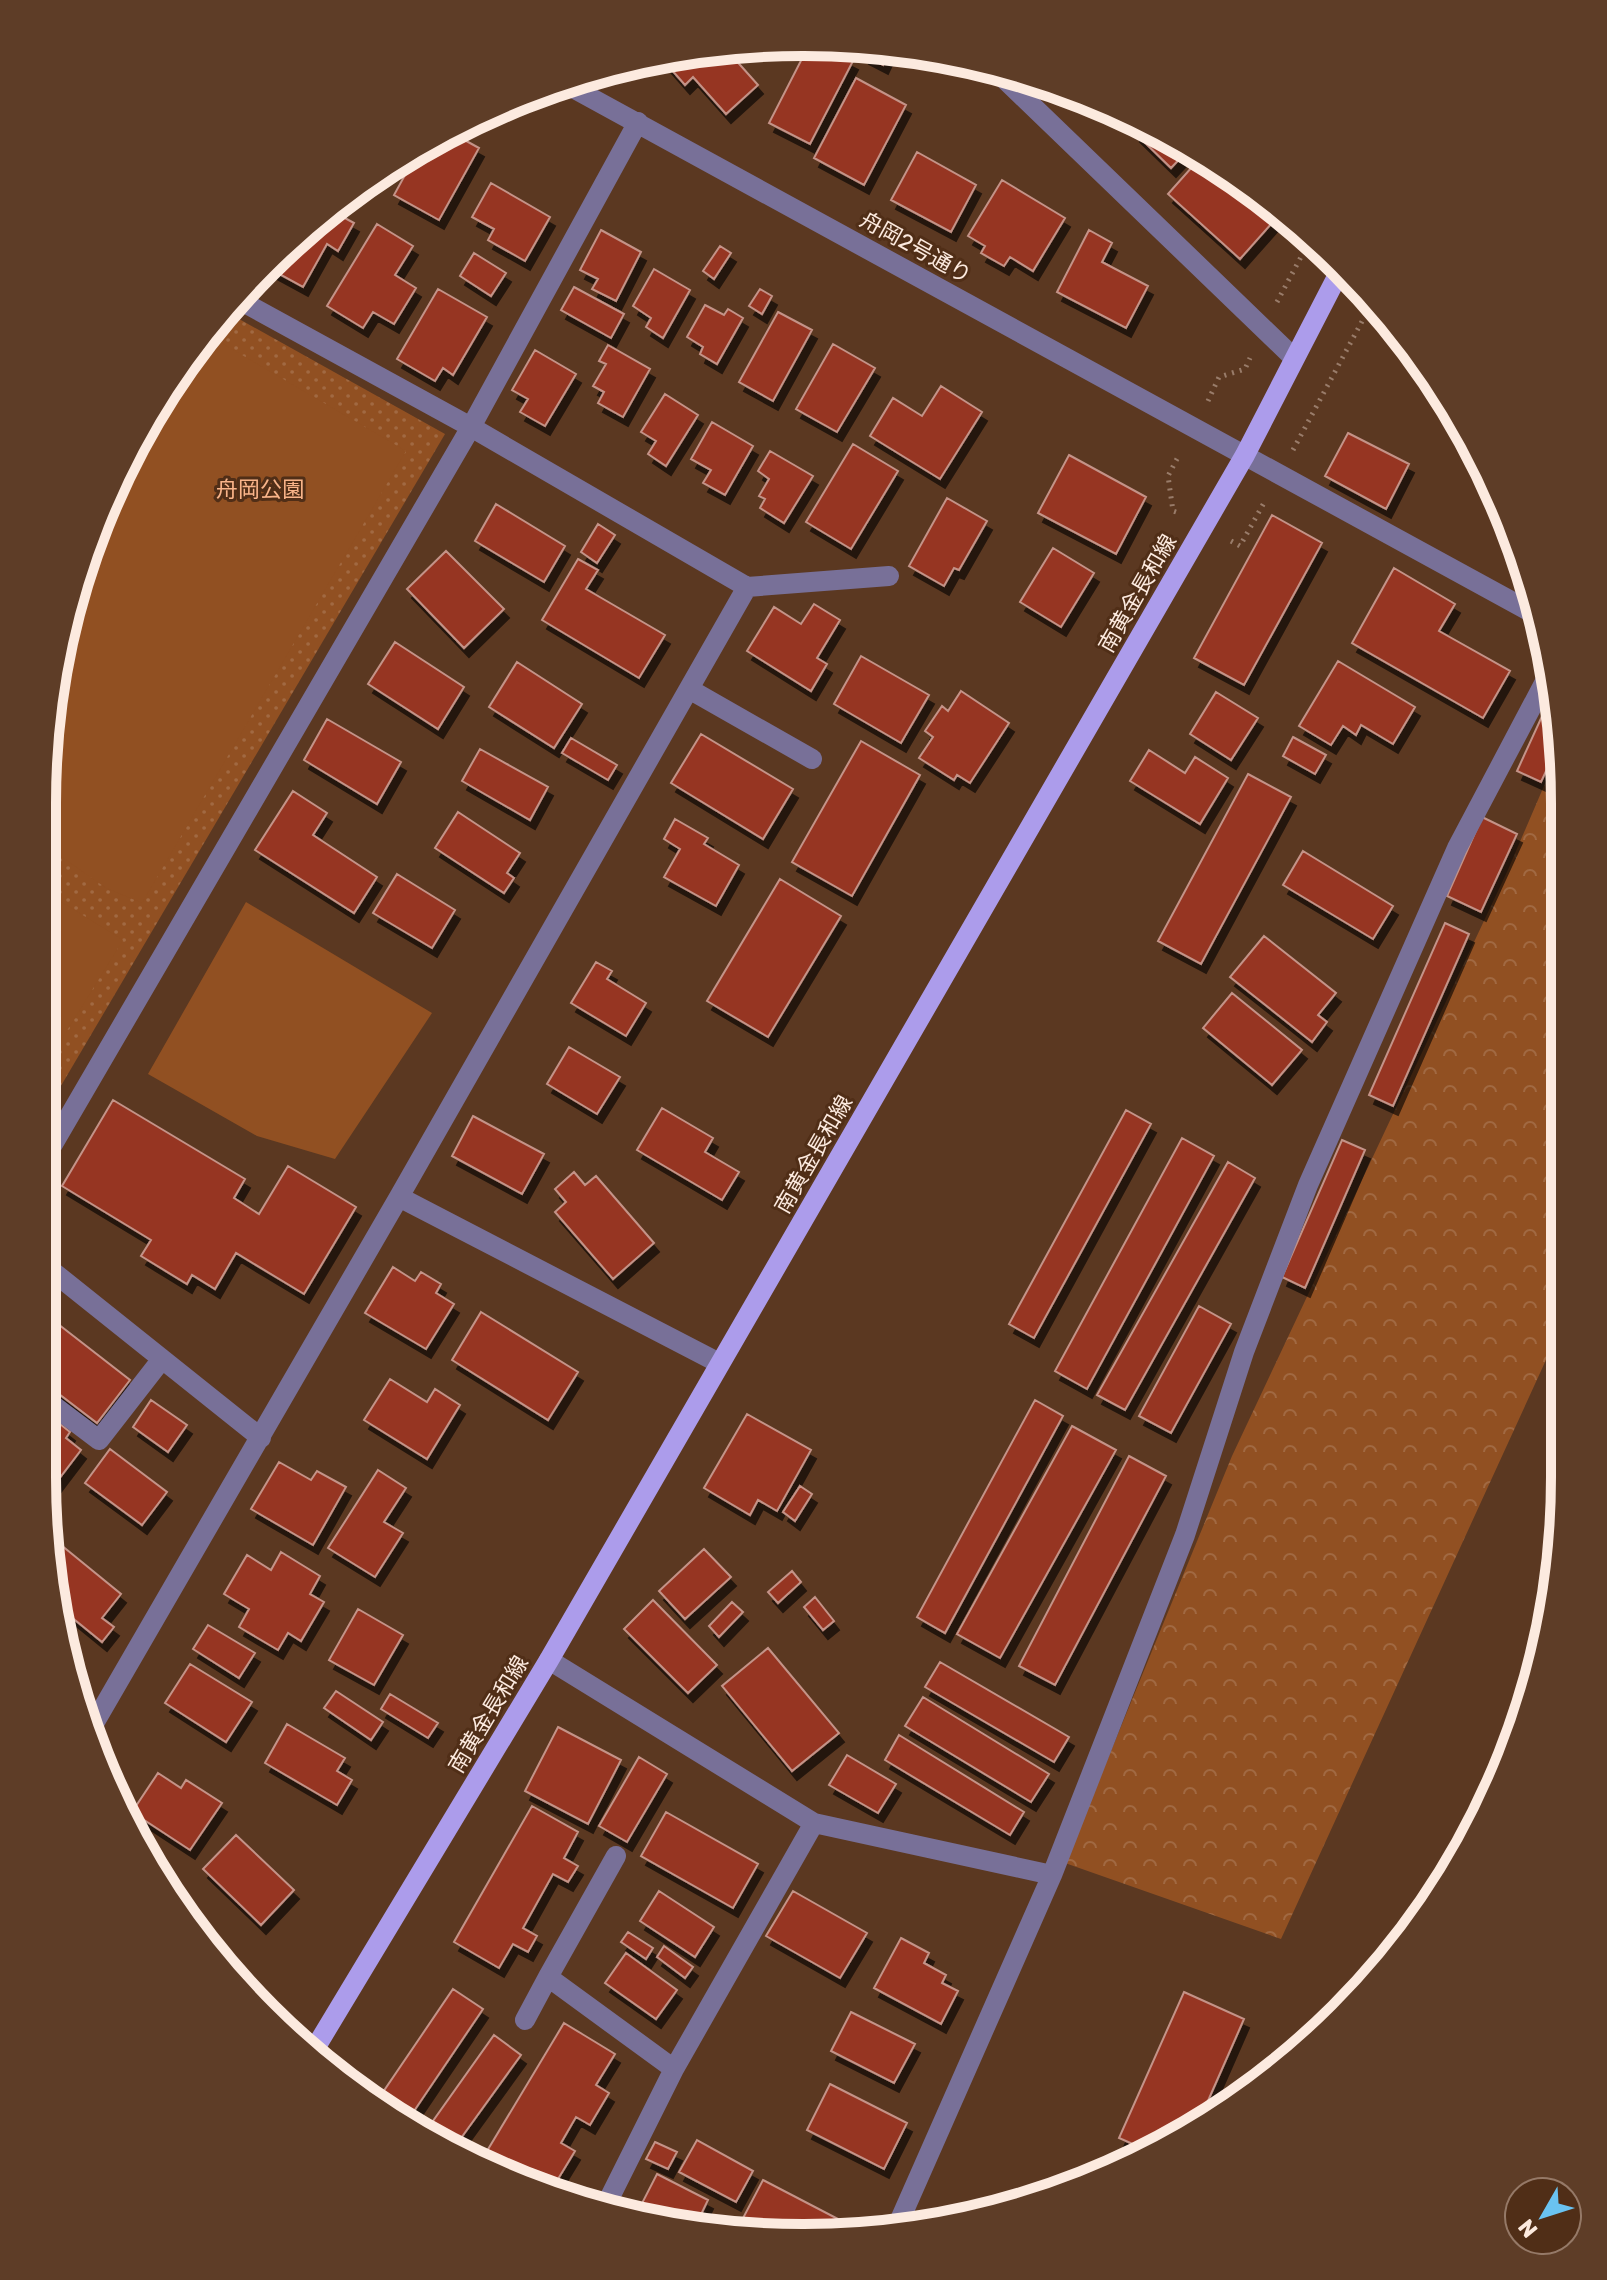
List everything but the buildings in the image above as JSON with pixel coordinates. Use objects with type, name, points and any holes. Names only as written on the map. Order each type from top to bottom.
[{"type":"main road","name":"南黄金長和線","points":[[317,2044],[549,1660],[1245,455],[1336,279]]},
{"type":"street","points":[[1011,86],[1294,358]]},
{"type":"street","name":"舟岡2号通り","points":[[579,91],[1526,609]]},
{"type":"street","points":[[56,1139],[471,427],[638,122]]},
{"type":"street","points":[[247,304],[471,427],[747,587],[889,576]]},
{"type":"street","points":[[97,1719],[261,1438],[747,587]]},
{"type":"street","points":[[901,2218],[1052,1875],[1185,1535],[1244,1352],[1308,1185],[1457,848],[1542,687]]},
{"type":"street","points":[[689,689],[812,759]]},
{"type":"street","points":[[399,1197],[719,1363]]},
{"type":"street","points":[[56,1274],[261,1438]]},
{"type":"street","points":[[56,1408],[99,1440],[162,1359]]},
{"type":"street","points":[[549,1660],[814,1823],[1052,1875]]},
{"type":"street","points":[[609,2199],[674,2069],[814,1823]]},
{"type":"street","points":[[525,2020],[616,1856]]},
{"type":"street","points":[[548,1977],[674,2069]]},
{"type":"path","points":[[1305,249],[1245,369],[1219,377],[1168,476],[1173,511],[1240,546],[1367,312]]},
{"type":"green space","name":"舟岡公園","points":[[236,317],[445,434],[56,1094],[56,804],[62,706],[81,610],[96,563],[113,517],[156,430],[210,348]]},
{"type":"green space","name":"舟岡公園","points":[[217,340],[406,451],[142,903],[106,888],[56,853],[58,755],[70,658],[96,563],[133,473],[182,388]]},
{"type":"green space","points":[[1550,773],[1551,1349],[1281,1939],[1065,1863],[1232,1456],[1507,872]]},
{"type":"green space","points":[[56,899],[123,940],[56,1048]]},
{"type":"green space","points":[[246,902],[432,1013],[335,1159],[257,1136],[148,1074]]}]
